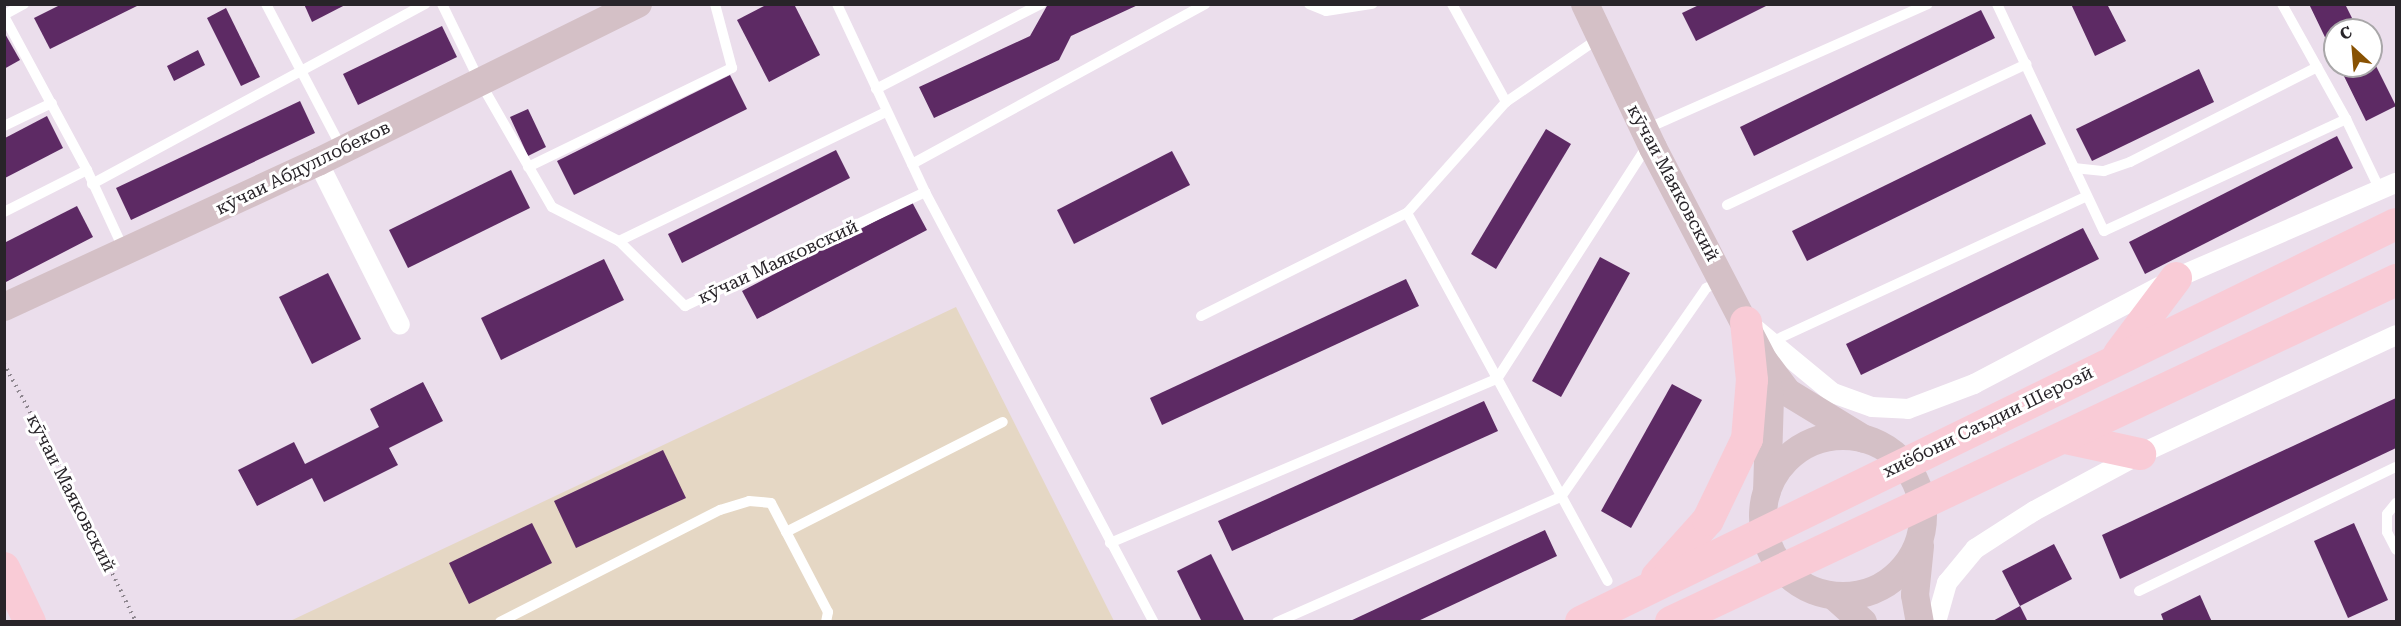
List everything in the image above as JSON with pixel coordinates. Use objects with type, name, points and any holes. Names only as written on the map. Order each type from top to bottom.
[{"type":"main road","name":"хиёбони Саъдии Шерозӣ","points":[[1581,621],[2115,359],[2397,224]]},
{"type":"main road","points":[[2115,359],[2176,279]]},
{"type":"main road","points":[[1671,621],[1922,501],[2066,438],[2397,280]]},
{"type":"main road","points":[[1645,590],[1708,520],[1747,440],[1752,380],[1760,344]]},
{"type":"main road","points":[[2066,438],[2140,454]]},
{"type":"main road","points":[[4,568],[30,621]]},
{"type":"street","name":"кӯчаи Абдуллобеков","points":[[4,307],[126,254],[638,4]]},
{"type":"street","name":"кӯчаи Маяковский","points":[[1589,6],[1599,38],[1648,139],[1787,393],[1864,439],[1886,448],[1904,464],[1922,501],[1915,595],[1920,621]]},
{"type":"street","points":[[330,156],[400,325]]},
{"type":"street","points":[[1760,344],[1833,393],[1872,407],[1908,409],[1974,384],[2176,279],[2388,187]]},
{"type":"street","points":[[1936,621],[1947,584],[1975,549],[2034,511],[2140,454],[2397,335]]},
{"type":"street","name":"кӯчаи Маяковский","points":[[1760,344],[1770,397],[1764,531],[1781,568],[1805,586],[1834,596],[1857,595],[1879,588],[1898,574],[1912,556],[1921,535]]},
{"type":"street","name":"кӯчаи Маяковский","points":[[1767,491],[1778,469],[1795,452],[1816,441],[1840,436],[1864,439]]},
{"type":"street","name":"кӯчаи Маяковский","points":[[1834,596],[1863,621]]},
{"type":"lane","points":[[24,4],[4,15],[87,170],[126,254]]},
{"type":"lane","points":[[266,4],[302,69],[330,156]]},
{"type":"lane","points":[[92,184],[425,4]]},
{"type":"lane","points":[[442,4],[480,82]]},
{"type":"lane","points":[[528,167],[732,68],[715,4]]},
{"type":"lane","points":[[837,4],[925,192],[1110,543],[1154,621]]},
{"type":"lane","points":[[876,89],[1041,4]]},
{"type":"lane","points":[[912,164],[1205,4]]},
{"type":"lane","points":[[1309,4],[1326,11],[1372,4]]},
{"type":"lane","points":[[1452,4],[1506,102]]},
{"type":"lane","points":[[1110,543],[1497,379],[1642,154],[1648,139],[1928,4]]},
{"type":"lane","points":[[1997,4],[2104,231],[2346,119]]},
{"type":"lane","points":[[2282,4],[2346,119],[2388,187]]},
{"type":"lane","points":[[1201,316],[1407,213],[1506,102],[1599,38]]},
{"type":"lane","points":[[1727,205],[2026,64]]},
{"type":"lane","points":[[2074,168],[2104,171],[2130,162],[2317,67]]},
{"type":"lane","name":"кӯчаи Маяковский","points":[[480,82],[552,207],[619,241],[685,306],[925,192]]},
{"type":"lane","points":[[4,126],[52,103]]},
{"type":"lane","points":[[619,241],[886,112]]},
{"type":"lane","points":[[4,212],[87,170]]},
{"type":"lane","points":[[1760,344],[2087,196]]},
{"type":"lane","points":[[1407,213],[1608,581]]},
{"type":"lane","points":[[1277,621],[1561,497],[1706,288],[1724,280]]},
{"type":"lane","points":[[786,532],[1003,422]]},
{"type":"lane","points":[[2139,591],[2397,467]]},
{"type":"lane","points":[[500,621],[720,510],[749,501],[771,503],[828,612],[826,621]]},
{"type":"lane","points":[[2397,503],[2387,514],[2387,532],[2397,550]]},
{"type":"path","name":"кӯчаи Маяковский","points":[[4,364],[68,482],[136,621]]},
{"type":"shaded area","points":[[956,307],[1114,621],[288,622]]},
{"type":"building","points":[[304,4],[347,4],[312,22]]},
{"type":"building","points":[[768,4],[794,4],[820,55],[769,82],[737,20]]},
{"type":"building","points":[[1048,4],[1140,4],[1071,36],[1059,60],[934,118],[919,87],[1030,36]]},
{"type":"building","points":[[1701,4],[1770,4],[1696,41],[1682,13]]},
{"type":"building","points":[[2071,4],[2107,4],[2126,41],[2095,56]]},
{"type":"building","points":[[2309,4],[2345,4],[2352,18],[2323,18],[2323,33]]},
{"type":"building","points":[[60,5],[139,5],[50,49],[34,18]]},
{"type":"building","points":[[226,8],[260,77],[241,86],[207,18]]},
{"type":"building","points":[[1981,10],[1995,38],[1754,156],[1740,127]]},
{"type":"building","points":[[442,26],[457,57],[358,105],[343,74]]},
{"type":"building","points":[[4,32],[20,60],[4,69]]},
{"type":"building","points":[[198,50],[205,65],[174,81],[167,66]]},
{"type":"building","points":[[2199,69],[2214,102],[2092,161],[2076,129]]},
{"type":"building","points":[[730,75],[747,109],[574,195],[557,161]]},
{"type":"building","points":[[2345,78],[2382,78],[2396,106],[2366,121]]},
{"type":"building","points":[[300,101],[315,133],[131,220],[116,188]]},
{"type":"building","points":[[528,109],[546,147],[528,156],[510,117]]},
{"type":"building","points":[[2031,114],[2046,144],[1807,261],[1792,231]]},
{"type":"building","points":[[47,116],[63,148],[5,178],[5,138]]},
{"type":"building","points":[[1546,129],[1571,144],[1496,269],[1471,254]]},
{"type":"building","points":[[2337,136],[2353,168],[2145,274],[2129,242]]},
{"type":"building","points":[[836,150],[850,178],[682,263],[668,234]]},
{"type":"building","points":[[1172,151],[1190,185],[1074,244],[1057,210]]},
{"type":"building","points":[[511,170],[530,208],[408,268],[389,230]]},
{"type":"building","points":[[912,202],[927,230],[757,319],[742,291]]},
{"type":"building","points":[[77,206],[93,237],[4,283],[4,243]]},
{"type":"building","points":[[2083,228],[2099,259],[1861,375],[1846,344]]},
{"type":"building","points":[[1600,257],[1630,273],[1561,397],[1532,381]]},
{"type":"building","points":[[604,259],[624,300],[501,360],[481,318]]},
{"type":"building","points":[[328,273],[361,339],[312,364],[279,297]]},
{"type":"building","points":[[1406,279],[1419,306],[1162,425],[1150,398]]},
{"type":"building","points":[[423,382],[443,421],[389,448],[398,465],[324,502],[312,478],[257,506],[238,470],[294,442],[305,464],[379,427],[370,409]]},
{"type":"building","points":[[1672,384],[1702,400],[1631,528],[1601,511]]},
{"type":"building","points":[[2396,398],[2396,448],[2120,579],[2102,535]]},
{"type":"building","points":[[1484,401],[1498,431],[1232,551],[1218,521]]},
{"type":"building","points":[[663,450],[686,498],[576,548],[554,501]]},
{"type":"building","points":[[532,523],[552,563],[469,604],[449,563]]},
{"type":"building","points":[[2354,523],[2388,600],[2348,618],[2314,541]]},
{"type":"building","points":[[1545,530],[1557,556],[1416,622],[1348,622]]},
{"type":"building","points":[[2054,544],[2072,579],[2020,606],[2002,571]]},
{"type":"building","points":[[1211,554],[1245,622],[1202,622],[1177,571]]},
{"type":"building","points":[[2200,595],[2212,622],[2164,622],[2161,614]]},
{"type":"building","points":[[2020,606],[2028,622],[1991,622]]}]
